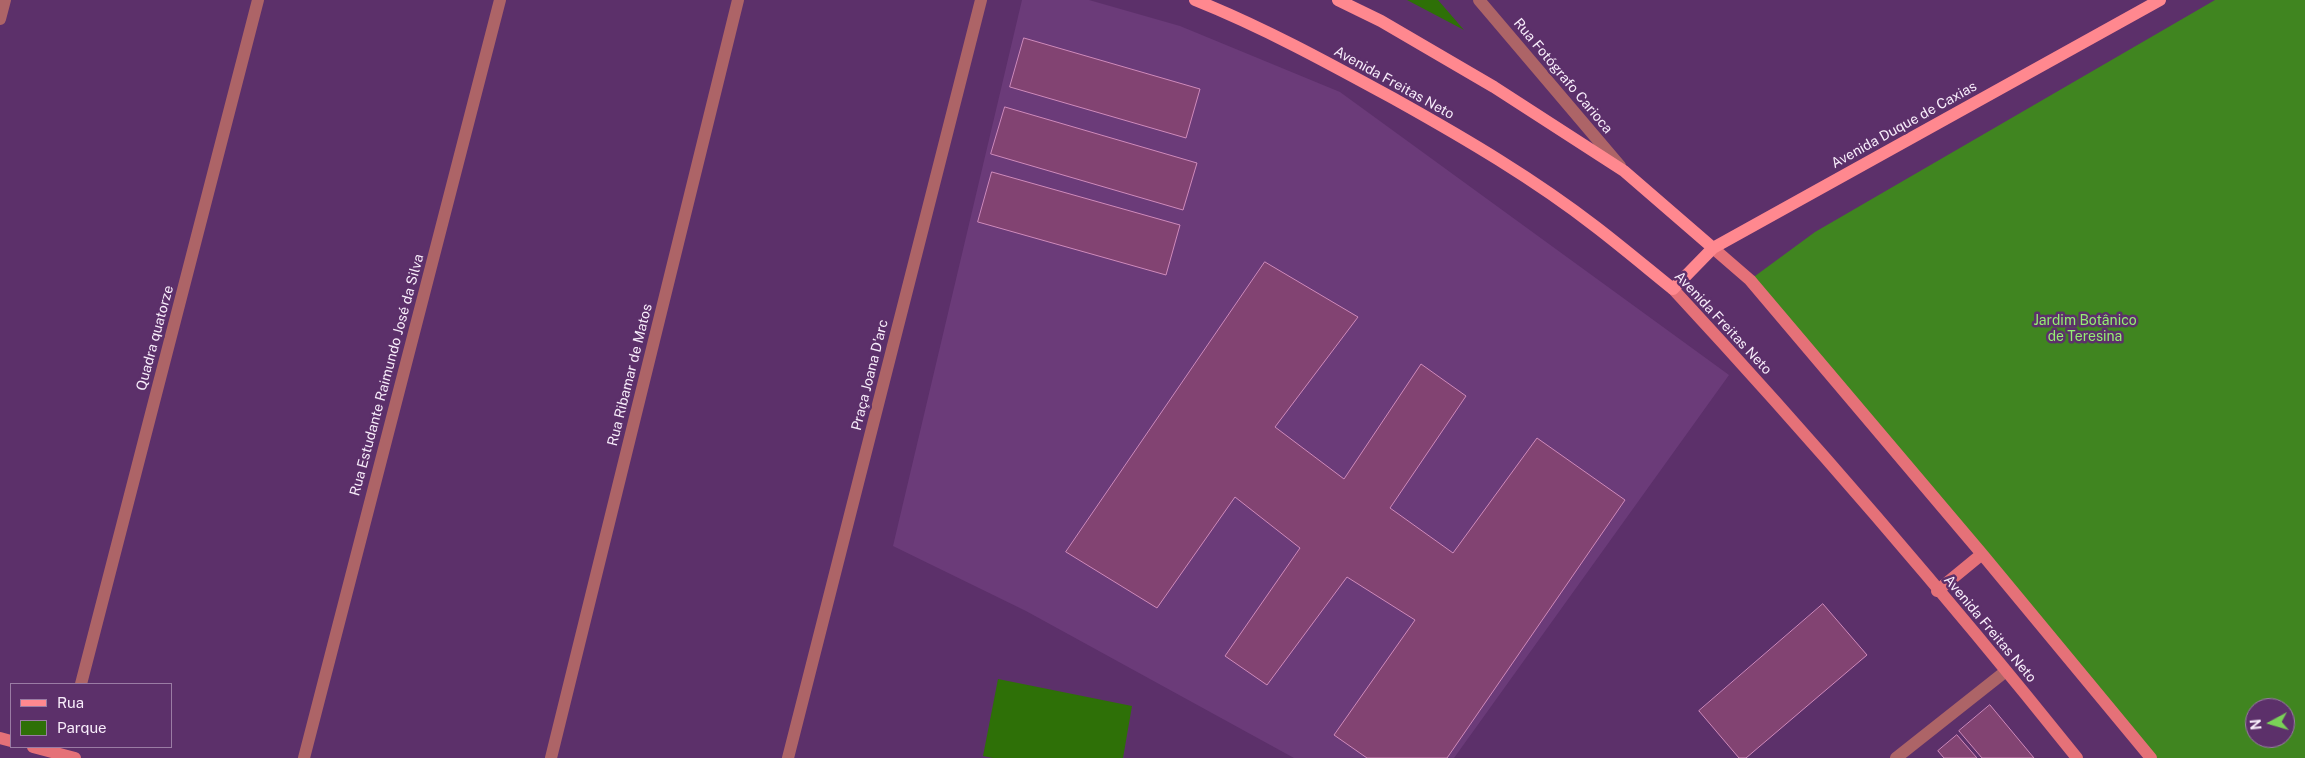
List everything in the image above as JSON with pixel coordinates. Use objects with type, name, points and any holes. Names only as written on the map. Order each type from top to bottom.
[{"type":"main road","name":"Avenida Freitas Neto","points":[[1194,0],[1233,16],[1354,77],[1468,141],[1526,178],[1595,226],[1673,289],[1761,385],[2006,671],[2077,758]]},
{"type":"main road","points":[[1338,0],[1382,21],[1494,87],[1624,171],[1750,280],[1982,554],[2151,758]]},
{"type":"main road","name":"Avenida Duque de Caxias","points":[[1673,289],[1712,248],[2160,0]]},
{"type":"main road","points":[[1938,591],[1982,554]]},
{"type":"main road","points":[[38,748],[66,754]]},
{"type":"street","points":[[0,20],[5,0]]},
{"type":"street","name":"Quadra quatorze","points":[[81,683],[258,0]]},
{"type":"street","name":"Rua Estudante Raimundo José da Silva","points":[[304,758],[500,0]]},
{"type":"street","name":"Rua Ribamar de Matos","points":[[551,758],[738,0]]},
{"type":"street","name":"Praça Joana D'arc","points":[[788,758],[981,0]]},
{"type":"street","name":"Rua Fotógrafo Carioca","points":[[1479,0],[1624,171]]},
{"type":"street","points":[[1896,758],[2006,671]]},
{"type":"shaded area","points":[[1022,0],[1089,0],[1180,26],[1340,92],[1729,375],[1454,758],[1294,758],[1026,611],[893,546]]},
{"type":"green space","points":[[1407,0],[1438,0],[1464,30]]},
{"type":"green space","name":"Jardim Botânico de Teresina","points":[[2215,0],[2305,0],[2305,758],[2157,758],[1751,279],[1815,232]]},
{"type":"green space","points":[[998,679],[1132,706],[1123,758],[993,758],[983,756]]},
{"type":"building","points":[[1024,38],[1200,89],[1186,138],[1010,87]]},
{"type":"building","points":[[1005,107],[1197,163],[1183,210],[991,154]]},
{"type":"building","points":[[992,172],[1180,225],[1166,275],[978,222]]},
{"type":"building","points":[[1265,262],[1358,317],[1275,427],[1344,479],[1421,364],[1466,396],[1390,508],[1453,553],[1537,438],[1625,500],[1447,758],[1367,758],[1334,735],[1415,620],[1347,577],[1267,685],[1225,656],[1300,548],[1235,497],[1157,608],[1066,552]]},
{"type":"building","points":[[1823,604],[1867,655],[1746,758],[1739,758],[1699,711]]},
{"type":"building","points":[[1990,705],[2034,758],[1982,758],[1959,731]]},
{"type":"building","points":[[1957,735],[1977,758],[1944,758],[1938,751]]}]
